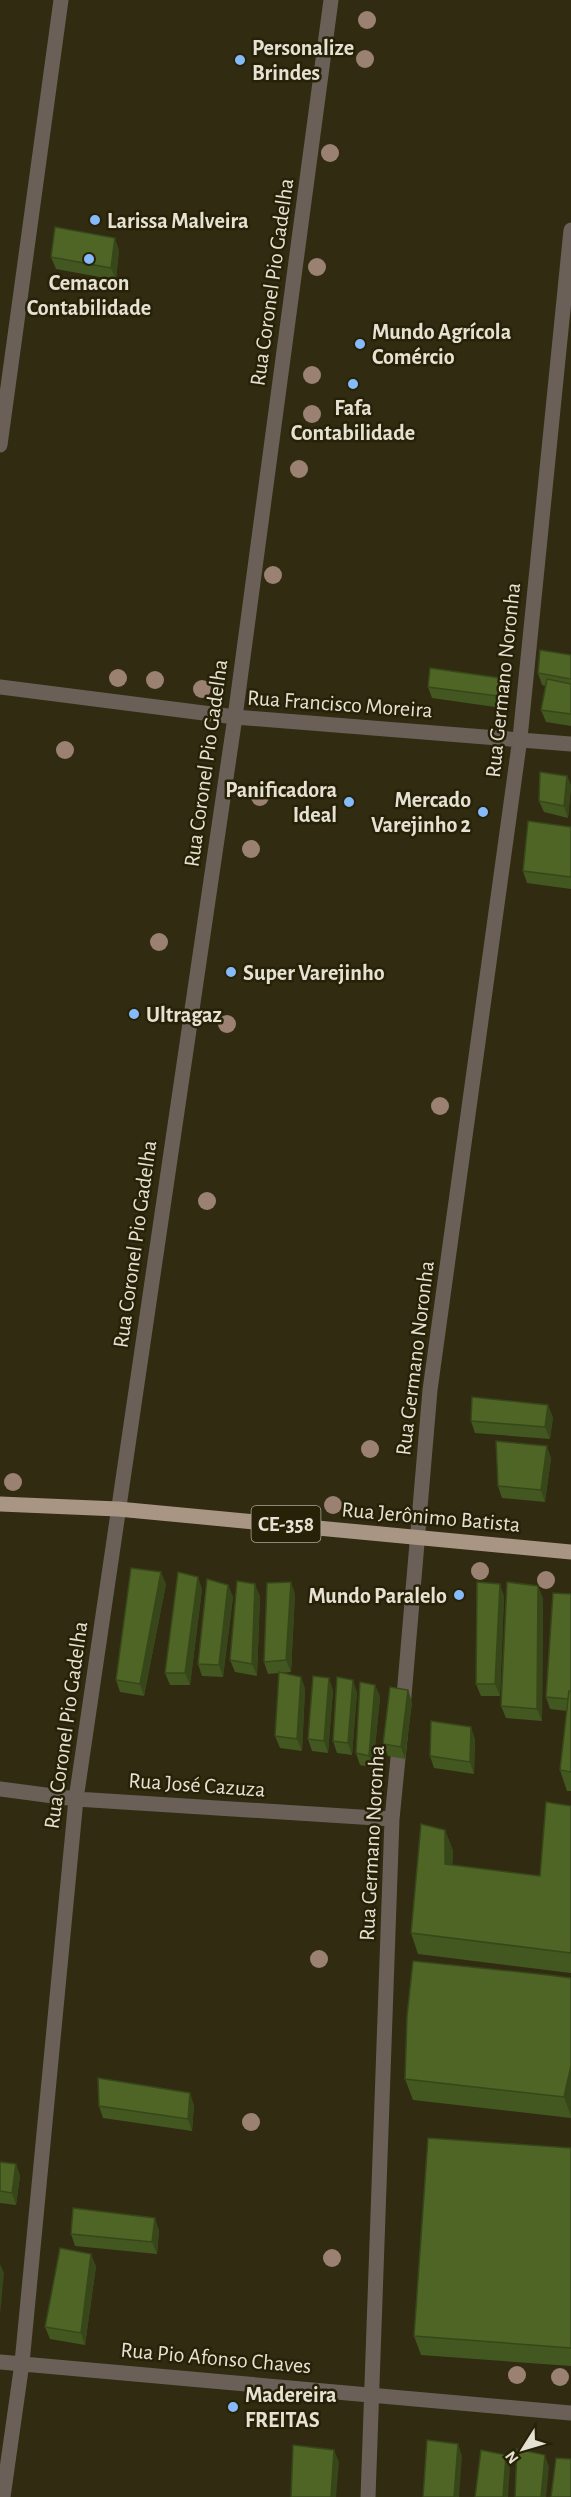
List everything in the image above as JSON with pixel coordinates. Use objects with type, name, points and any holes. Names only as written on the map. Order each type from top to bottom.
[{"type":"main road","name":"Rua Jerônimo Batista","points":[[0,1504],[118,1509],[571,1552]]},
{"type":"street","points":[[0,445],[61,0]]},
{"type":"street","name":"Rua Coronel Pio Gadelha","points":[[3,2497],[22,2363],[76,1799],[235,717],[331,0]]},
{"type":"street","name":"Rua Germano Noronha","points":[[368,2497],[392,1820],[419,1537],[430,1390],[520,738],[571,230]]},
{"type":"street","name":"Rua Francisco Moreira","points":[[0,687],[235,717],[520,738],[571,744]]},
{"type":"street","name":"Rua José Cazuza","points":[[0,1789],[76,1799],[392,1820]]},
{"type":"street","name":"Rua Pio Afonso Chaves","points":[[0,2361],[571,2413]]},
{"type":"building","points":[[55,227],[115,238],[111,268],[51,257]]},
{"type":"building","points":[[540,650],[571,655],[571,679],[538,673]]},
{"type":"building","points":[[430,668],[500,678],[498,696],[428,687]]},
{"type":"building","points":[[547,679],[571,684],[571,714],[541,710]]},
{"type":"building","points":[[540,772],[567,776],[564,806],[539,801]]},
{"type":"building","points":[[528,821],[571,827],[571,877],[523,871]]},
{"type":"building","points":[[472,1397],[548,1405],[545,1427],[471,1421]]},
{"type":"building","points":[[496,1441],[547,1446],[541,1490],[498,1486]]},
{"type":"building","points":[[131,1568],[161,1572],[140,1684],[116,1680]]},
{"type":"building","points":[[178,1572],[198,1577],[185,1673],[165,1673]]},
{"type":"building","points":[[207,1579],[228,1585],[219,1665],[198,1664]]},
{"type":"building","points":[[237,1581],[255,1584],[252,1664],[230,1660]]},
{"type":"building","points":[[291,1582],[286,1660],[264,1662],[267,1583]]},
{"type":"building","points":[[477,1582],[500,1584],[495,1684],[476,1684]]},
{"type":"building","points":[[507,1582],[538,1586],[537,1709],[501,1706]]},
{"type":"building","points":[[553,1593],[571,1594],[571,1691],[569,1691],[568,1699],[546,1697]]},
{"type":"building","points":[[279,1672],[301,1677],[297,1739],[275,1736]]},
{"type":"building","points":[[313,1676],[329,1678],[324,1741],[308,1739]]},
{"type":"building","points":[[337,1677],[353,1680],[348,1743],[333,1741]]},
{"type":"building","points":[[360,1682],[375,1685],[369,1756],[356,1753]]},
{"type":"building","points":[[390,1687],[408,1690],[401,1747],[383,1744]]},
{"type":"building","points":[[569,1691],[571,1691],[571,1772],[560,1770]]},
{"type":"building","points":[[431,1721],[471,1727],[470,1762],[430,1756]]},
{"type":"building","points":[[546,1802],[571,1806],[571,1953],[411,1933],[421,1824],[445,1830],[445,1864],[540,1876]]},
{"type":"building","points":[[413,1961],[571,1978],[571,2066],[564,2097],[405,2079],[407,2016]]},
{"type":"building","points":[[98,2078],[190,2093],[188,2119],[99,2106]]},
{"type":"building","points":[[428,2138],[571,2148],[571,2348],[414,2336]]},
{"type":"building","points":[[0,2162],[16,2164],[12,2193],[0,2191]]},
{"type":"building","points":[[73,2208],[155,2218],[152,2242],[71,2234]]},
{"type":"building","points":[[60,2248],[91,2254],[81,2333],[45,2327]]},
{"type":"building","points":[[427,2440],[458,2444],[454,2497],[423,2497]]},
{"type":"building","points":[[293,2445],[334,2450],[331,2497],[291,2497]]},
{"type":"building","points":[[517,2449],[545,2455],[541,2497],[515,2497]]},
{"type":"building","points":[[481,2450],[506,2455],[503,2497],[475,2497]]},
{"type":"building","points":[[556,2458],[571,2459],[571,2497],[551,2497]]},
{"type":"place","name":"Personalize Brindes","points":[[240,60]]},
{"type":"place","name":"Larissa Malveira","points":[[95,220]]},
{"type":"place","name":"Cemacon Contabilidade","points":[[89,259]]},
{"type":"place","name":"Mundo Agrícola Comércio","points":[[360,344]]},
{"type":"place","name":"Fafa Contabilidade","points":[[353,384]]},
{"type":"place","name":"Panificadora Ideal","points":[[349,802]]},
{"type":"place","name":"Mercado Varejinho 2","points":[[483,812]]},
{"type":"place","name":"Super Varejinho","points":[[231,972]]},
{"type":"place","name":"Ultragaz","points":[[134,1014]]},
{"type":"place","name":"Mundo Paralelo","points":[[459,1595]]},
{"type":"place","name":"Madereira FREITAS","points":[[233,2407]]}]
